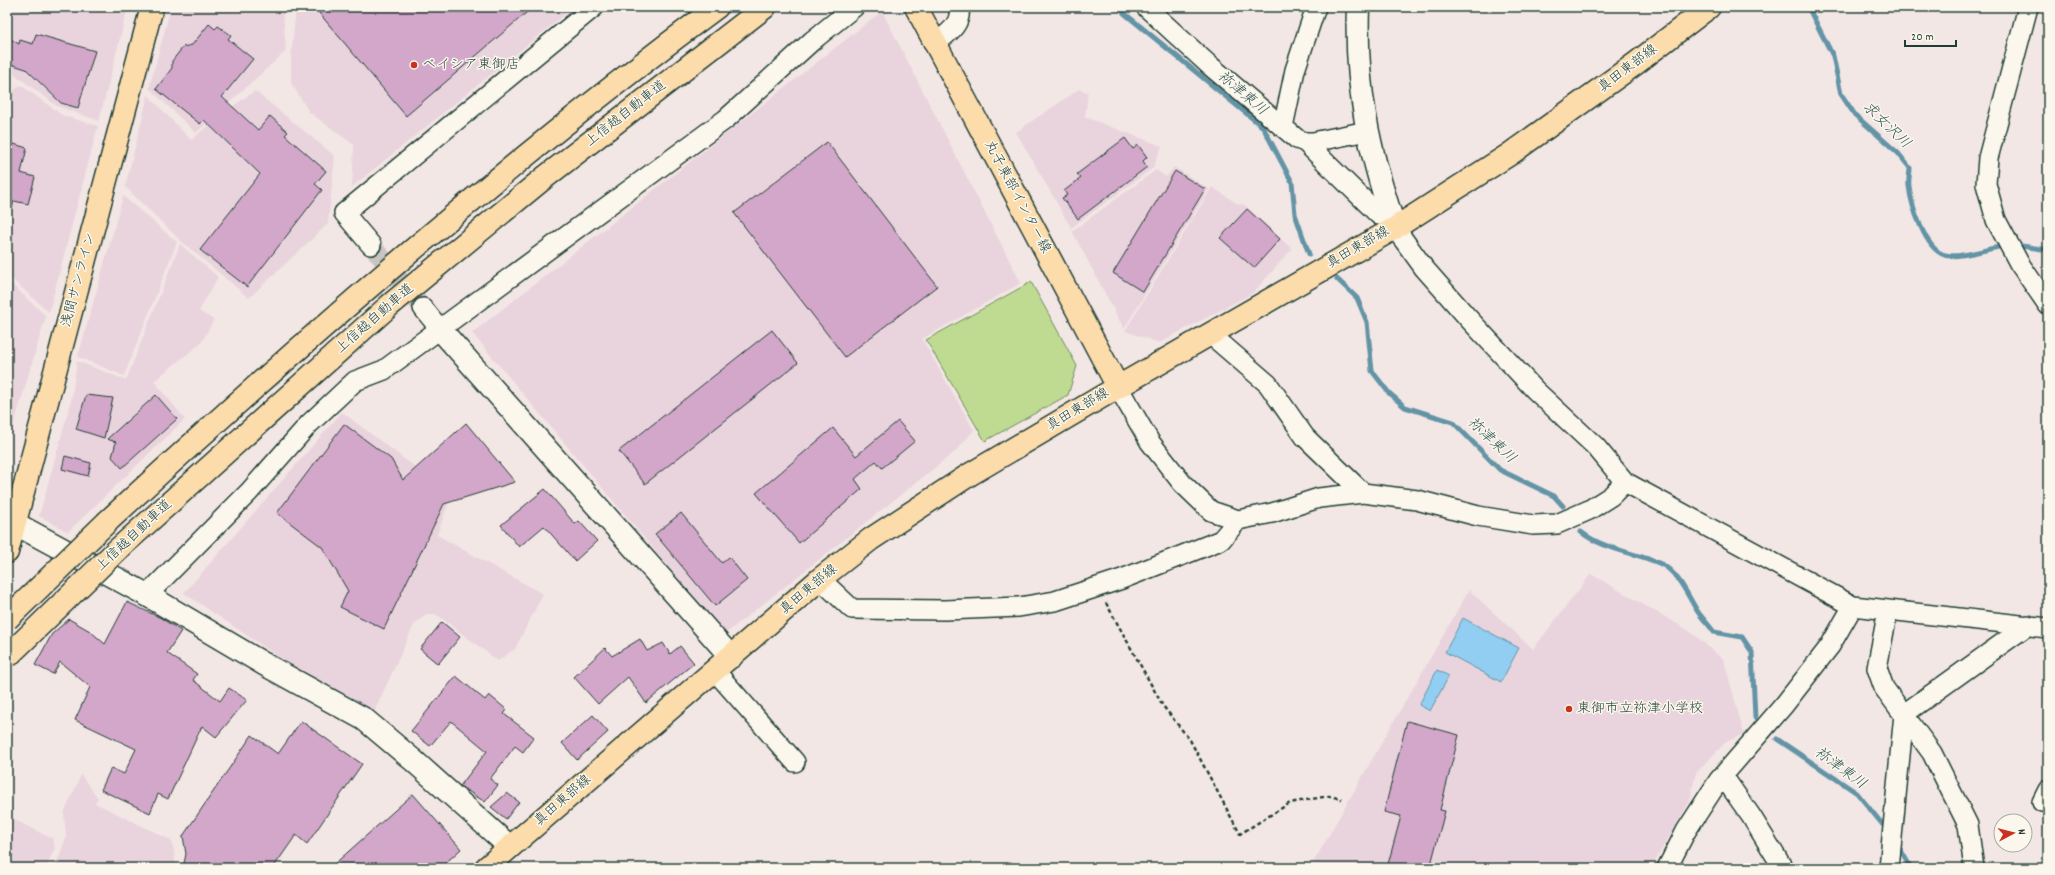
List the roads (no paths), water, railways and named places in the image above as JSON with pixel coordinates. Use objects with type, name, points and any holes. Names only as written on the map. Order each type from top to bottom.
[{"type":"main road","name":"浅間サンライン","points":[[7,552],[11,522],[152,7]]},
{"type":"main road","name":"上信越自動車道","points":[[7,618],[108,521],[237,402],[388,272],[528,154],[717,7]]},
{"type":"main road","name":"上信越自動車道","points":[[7,657],[116,551],[390,305],[544,178],[765,7]]},
{"type":"main road","name":"丸子東部インター線","points":[[916,7],[1118,387]]},
{"type":"main road","name":"真田東部線","points":[[486,868],[820,579],[871,539],[963,479],[1210,334],[1387,222],[1510,154],[1561,120],[1709,7]]},
{"type":"street","points":[[371,245],[344,213],[594,7]]},
{"type":"street","points":[[147,595],[249,492],[309,424],[355,381],[384,370],[439,328],[726,119],[812,41],[854,7]]},
{"type":"street","points":[[936,43],[954,28],[960,14],[959,7]]},
{"type":"street","points":[[1146,7],[1208,64],[1282,127],[1297,139],[1305,142],[1387,222],[1424,268],[1468,318],[1535,390],[1596,447],[1625,482],[1853,606],[2048,628]]},
{"type":"street","points":[[1282,127],[1295,70],[1316,7]]},
{"type":"street","points":[[1358,7],[1357,43],[1359,76],[1367,131],[1387,222]]},
{"type":"street","points":[[2028,7],[1988,158],[1986,184],[1996,220],[2019,263],[2048,305]]},
{"type":"street","points":[[1305,142],[1367,131]]},
{"type":"street","points":[[423,308],[723,664],[796,762]]},
{"type":"street","points":[[1210,334],[1268,384],[1305,437],[1363,493]]},
{"type":"street","points":[[1118,387],[1150,442],[1182,483],[1212,511],[1238,520],[1272,513],[1319,498],[1363,493],[1417,500],[1478,516],[1533,525],[1557,524],[1589,510],[1611,496],[1625,482]]},
{"type":"street","points":[[820,579],[852,609],[945,610],[1019,607],[1055,601],[1097,587],[1221,540],[1238,520]]},
{"type":"street","points":[[11,522],[147,595],[264,664],[364,719],[414,761],[510,847]]},
{"type":"street","points":[[1667,868],[1686,831],[1723,776],[1784,705],[1830,646],[1853,606]]},
{"type":"street","points":[[1888,610],[1877,668],[1884,688],[1932,753],[1968,825],[1974,868]]},
{"type":"street","points":[[1889,868],[1904,714],[2028,625]]},
{"type":"street","points":[[1723,776],[1751,816],[1783,868]]},
{"type":"water","points":[[1463,618],[1519,648],[1501,682],[1445,652]]},
{"type":"water","points":[[1437,670],[1449,676],[1430,711],[1419,705]]},
{"type":"waterway","name":"祢津東川","points":[[1120,7],[1124,13],[1263,127],[1292,182],[1295,214],[1309,254]]},
{"type":"waterway","name":"求女沢川","points":[[1802,7],[1809,9],[1833,56],[1841,94],[1855,115],[1898,153],[1910,168],[1910,194],[1920,225],[1931,245],[1945,255],[1951,256],[1958,256],[2005,246]]},
{"type":"waterway","name":"求女沢川","points":[[2015,245],[2048,250]]},
{"type":"waterway","name":"祢津東川","points":[[1337,279],[1357,298],[1367,322],[1372,371],[1389,393],[1405,407],[1453,422],[1500,470],[1554,496],[1563,506]]},
{"type":"waterway","name":"祢津東川","points":[[1581,532],[1600,543],[1661,564],[1678,579],[1698,612],[1714,632],[1742,637],[1752,652],[1755,718]]},
{"type":"waterway","name":"祢津東川","points":[[1777,739],[1857,793],[1883,825]]},
{"type":"waterway","name":"祢津東川","points":[[1899,847],[1911,868]]},
{"type":"tunnel","points":[[371,245],[423,308]]},
{"type":"place","name":"ベイシア東御店","points":[[414,65]]},
{"type":"place","name":"東御市立祢津小学校","points":[[1569,709]]}]
